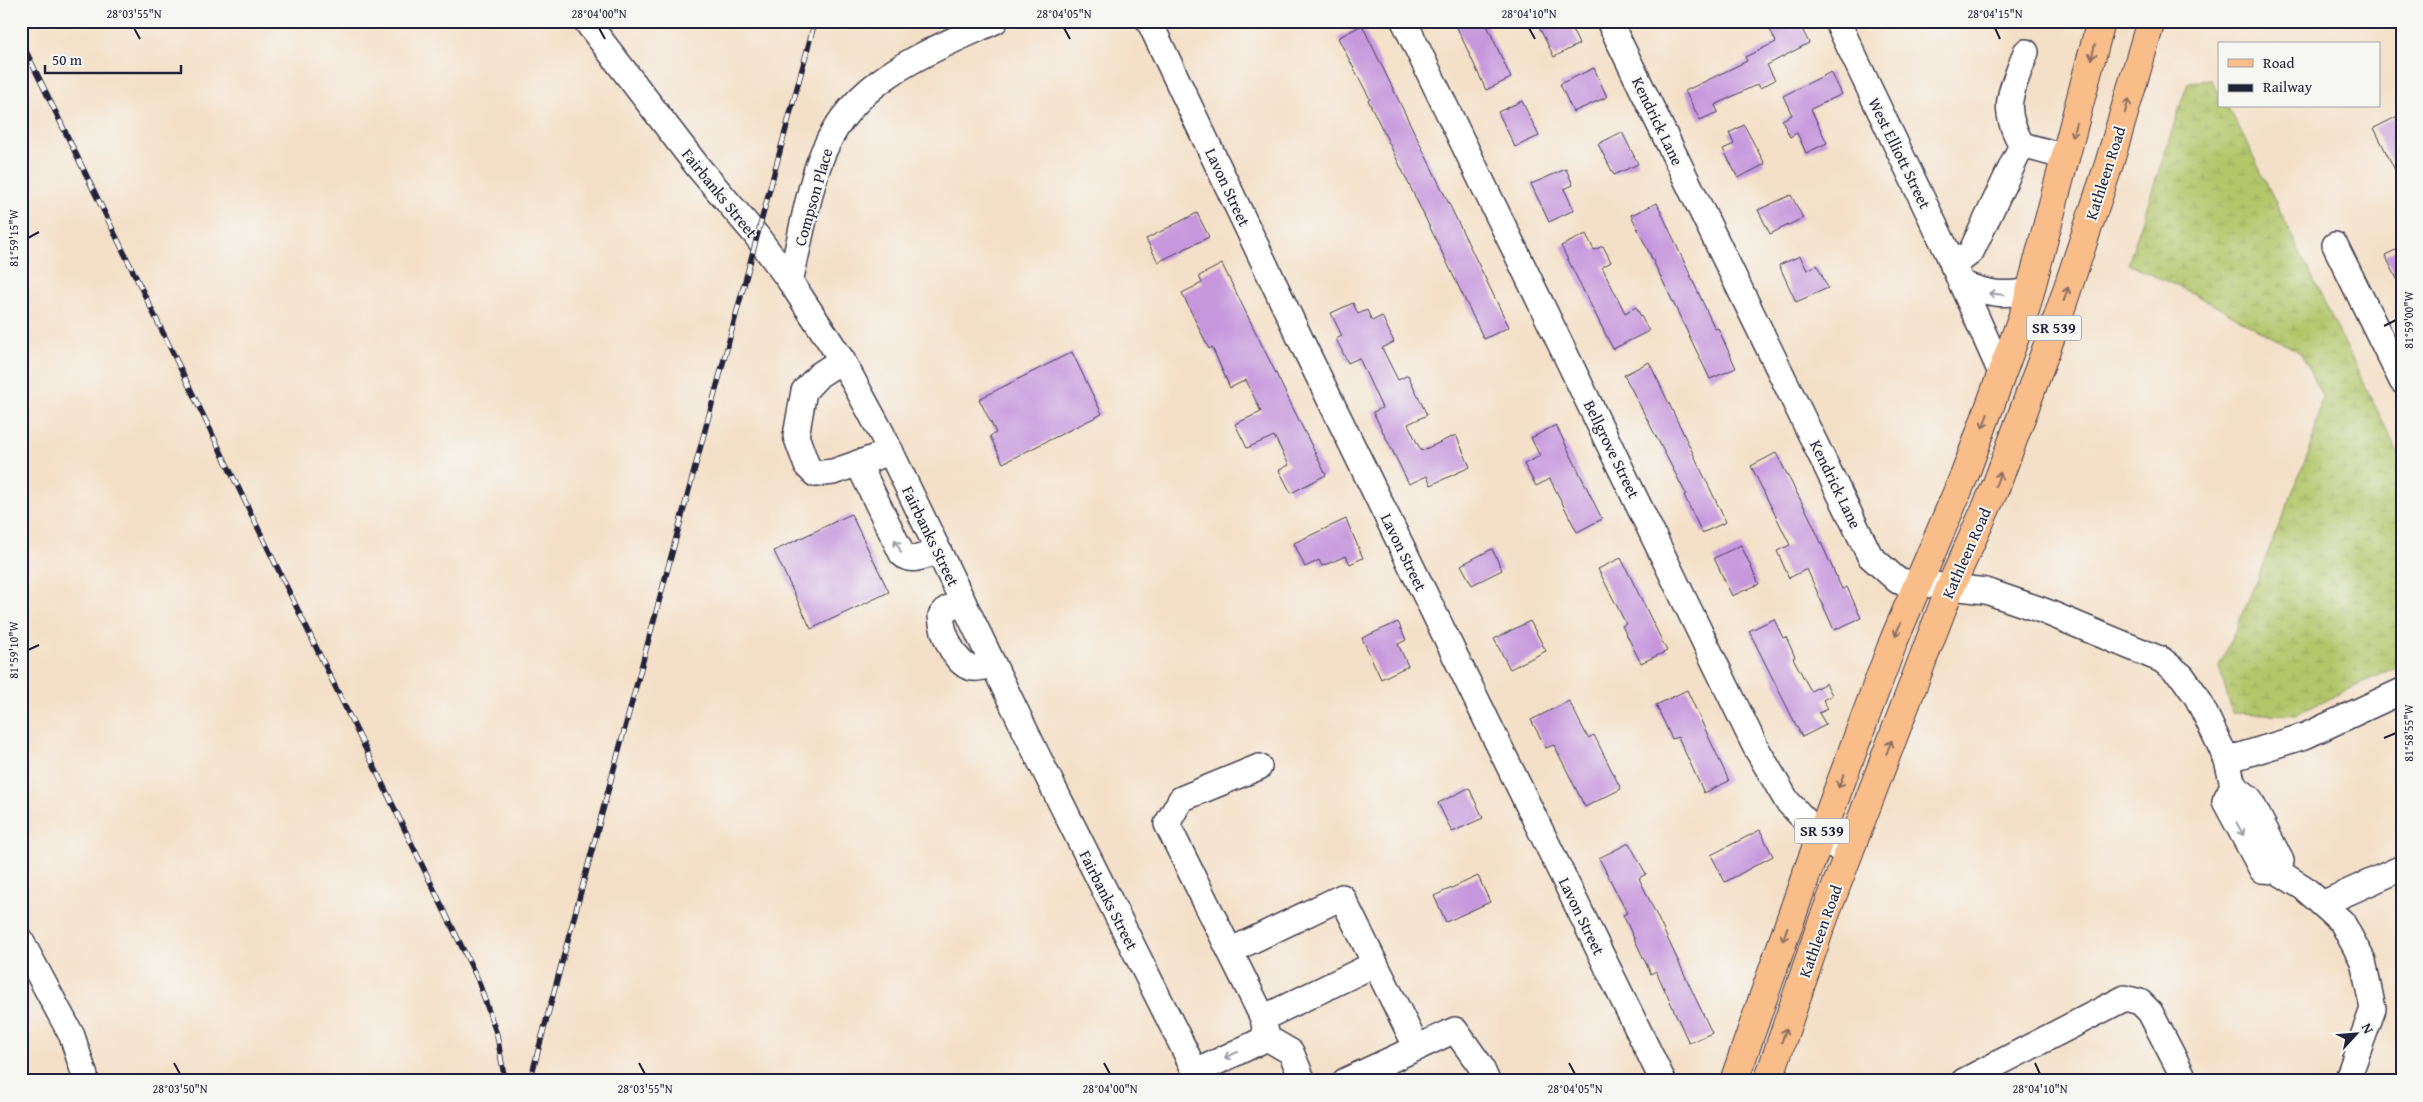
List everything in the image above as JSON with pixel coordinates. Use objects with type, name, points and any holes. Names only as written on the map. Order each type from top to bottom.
[{"type":"main road","name":"Kathleen Road","points":[[1734,1081],[1820,836],[1894,640],[1965,474],[2002,375],[2031,291],[2101,21]]},
{"type":"main road","name":"Kathleen Road","points":[[1768,1081],[1819,931],[1950,588],[1996,486],[2058,317],[2109,164],[2151,21]]},
{"type":"street","name":"Compson Place","points":[[790,281],[819,163],[831,136],[846,113],[863,93],[883,78],[926,53],[995,21]]},
{"type":"street","name":"Lavon Street","points":[[1149,21],[1306,353],[1662,1081]]},
{"type":"street","name":"Bellgrove Street","points":[[1404,21],[1755,746],[1787,801],[1820,836],[1848,855]]},
{"type":"street","name":"Kendrick Lane","points":[[1609,21],[1870,556],[1898,581],[1918,585],[1986,591],[2044,610],[2162,660],[2182,676],[2197,697],[2227,760],[2233,785],[2226,801],[2262,870],[2277,871],[2304,888],[2322,904]]},
{"type":"street","name":"West Elliott Street","points":[[1837,21],[1958,275],[2002,375]]},
{"type":"street","name":"Fairbanks Street","points":[[596,26],[790,281],[842,360],[891,452],[993,664],[1198,1076]]},
{"type":"street","points":[[2026,52],[2008,104],[2012,128],[2022,146],[2066,157]]},
{"type":"street","points":[[2022,146],[1958,275],[1989,294],[2007,295],[2031,291]]},
{"type":"street","points":[[2335,246],[2402,381]]},
{"type":"street","points":[[842,360],[820,375],[804,391],[796,436],[807,466],[815,474],[833,472],[891,452]]},
{"type":"street","points":[[858,463],[902,554],[906,558],[913,559],[938,551]]},
{"type":"street","points":[[2227,760],[2305,736],[2402,691]]},
{"type":"street","points":[[1259,767],[1182,799],[1168,824],[1265,1028],[1291,1052],[1303,1081]]},
{"type":"street","points":[[2346,1081],[2373,1009],[2363,961],[2342,922],[2322,904],[2402,868]]},
{"type":"street","points":[[1230,951],[1342,897],[1417,1048]]},
{"type":"street","points":[[21,941],[72,1036],[85,1076],[84,1081]]},
{"type":"street","points":[[1198,1076],[1265,1028],[1375,964]]},
{"type":"street","points":[[1964,1081],[2125,998],[2140,1002],[2150,1012],[2182,1074],[2183,1081]]},
{"type":"street","points":[[1345,1081],[1456,1030],[1480,1065],[1487,1081]]},
{"type":"green space","points":[[2211,80],[2218,91],[2218,108],[2228,108],[2238,125],[2402,461],[2402,664],[2295,715],[2232,713],[2219,666],[2244,611],[2312,444],[2322,396],[2301,353],[2190,292],[2128,264],[2188,82]]},
{"type":"building","points":[[1454,21],[1485,21],[1511,78],[1486,90]]},
{"type":"building","points":[[1536,21],[1568,21],[1579,44],[1554,57]]},
{"type":"building","points":[[1766,21],[1798,21],[1809,43],[1767,65],[1775,80],[1760,88],[1758,84],[1715,105],[1718,112],[1700,120],[1685,91],[1747,61],[1745,57],[1776,42]]},
{"type":"building","points":[[1362,25],[1509,327],[1484,339],[1368,100],[1370,99],[1338,38]]},
{"type":"building","points":[[1594,68],[1607,97],[1573,112],[1560,84]]},
{"type":"building","points":[[1831,72],[1842,94],[1811,109],[1827,143],[1806,153],[1797,133],[1790,137],[1782,120],[1792,115],[1783,96]]},
{"type":"building","points":[[1522,101],[1539,136],[1515,147],[1498,112]]},
{"type":"building","points":[[2402,114],[2402,184],[2374,128]]},
{"type":"building","points":[[1744,125],[1765,164],[1738,178],[1723,149],[1734,144],[1729,133]]},
{"type":"building","points":[[1622,132],[1638,164],[1614,175],[1598,144]]},
{"type":"building","points":[[1566,169],[1573,185],[1564,189],[1574,210],[1549,222],[1531,184]]},
{"type":"building","points":[[1791,195],[1803,218],[1770,234],[1758,210]]},
{"type":"building","points":[[1657,203],[1715,329],[1718,328],[1736,368],[1710,379],[1631,215]]},
{"type":"building","points":[[1197,213],[1209,237],[1158,262],[1146,239]]},
{"type":"building","points":[[1586,234],[1594,250],[1603,246],[1611,262],[1602,267],[1625,313],[1636,307],[1649,331],[1613,349],[1561,246]]},
{"type":"building","points":[[2402,247],[2402,289],[2385,255]]},
{"type":"building","points":[[1800,256],[1807,270],[1817,265],[1828,288],[1796,302],[1779,265]]},
{"type":"building","points":[[1222,264],[1326,475],[1291,493],[1279,470],[1289,465],[1274,436],[1247,448],[1235,424],[1261,412],[1246,380],[1230,388],[1212,347],[1209,349],[1182,293],[1202,283],[1199,276]]},
{"type":"building","points":[[1353,303],[1358,314],[1367,310],[1372,321],[1382,316],[1394,342],[1382,348],[1398,380],[1408,375],[1427,415],[1408,424],[1421,451],[1456,435],[1470,467],[1431,485],[1427,476],[1409,484],[1373,412],[1382,408],[1359,358],[1348,363],[1336,339],[1342,336],[1331,313]]},
{"type":"building","points":[[1072,352],[1102,414],[1003,463],[990,436],[996,433],[979,399]]},
{"type":"building","points":[[1649,362],[1726,522],[1702,533],[1684,495],[1686,494],[1624,375]]},
{"type":"building","points":[[1556,425],[1602,519],[1577,532],[1550,479],[1536,486],[1524,464],[1540,456],[1531,438]]},
{"type":"building","points":[[1776,453],[1809,516],[1842,589],[1847,587],[1861,618],[1834,630],[1807,569],[1789,578],[1777,551],[1790,545],[1751,466]]},
{"type":"building","points":[[851,514],[889,592],[811,629],[774,551]]},
{"type":"building","points":[[1346,519],[1363,558],[1350,564],[1346,556],[1322,566],[1319,560],[1305,567],[1294,543]]},
{"type":"building","points":[[1741,545],[1759,584],[1732,596],[1714,558]]},
{"type":"building","points":[[1492,549],[1502,570],[1472,585],[1461,565]]},
{"type":"building","points":[[1621,558],[1667,651],[1641,663],[1622,626],[1626,624],[1598,569]]},
{"type":"building","points":[[1774,619],[1783,638],[1786,637],[1795,657],[1793,658],[1811,691],[1826,683],[1832,695],[1823,700],[1828,709],[1819,713],[1826,725],[1802,737],[1749,631]]},
{"type":"building","points":[[1530,621],[1546,651],[1510,669],[1494,639]]},
{"type":"building","points":[[1398,622],[1406,640],[1398,644],[1408,666],[1381,679],[1362,638]]},
{"type":"building","points":[[1687,690],[1729,781],[1704,793],[1678,737],[1672,739],[1656,705]]},
{"type":"building","points":[[1569,701],[1588,738],[1594,735],[1621,789],[1585,807],[1554,745],[1546,748],[1531,720]]},
{"type":"building","points":[[1469,788],[1483,818],[1452,832],[1438,803]]},
{"type":"building","points":[[1760,830],[1773,856],[1725,882],[1711,855]]},
{"type":"building","points":[[1629,843],[1646,874],[1639,878],[1712,1033],[1689,1043],[1656,971],[1651,974],[1623,915],[1627,913],[1599,858]]},
{"type":"building","points":[[1478,876],[1490,902],[1446,922],[1434,896]]},
{"type":"railway","points":[[530,1081],[815,21]]},
{"type":"railway","points":[[21,41],[478,980],[497,1035],[505,1081]]}]
